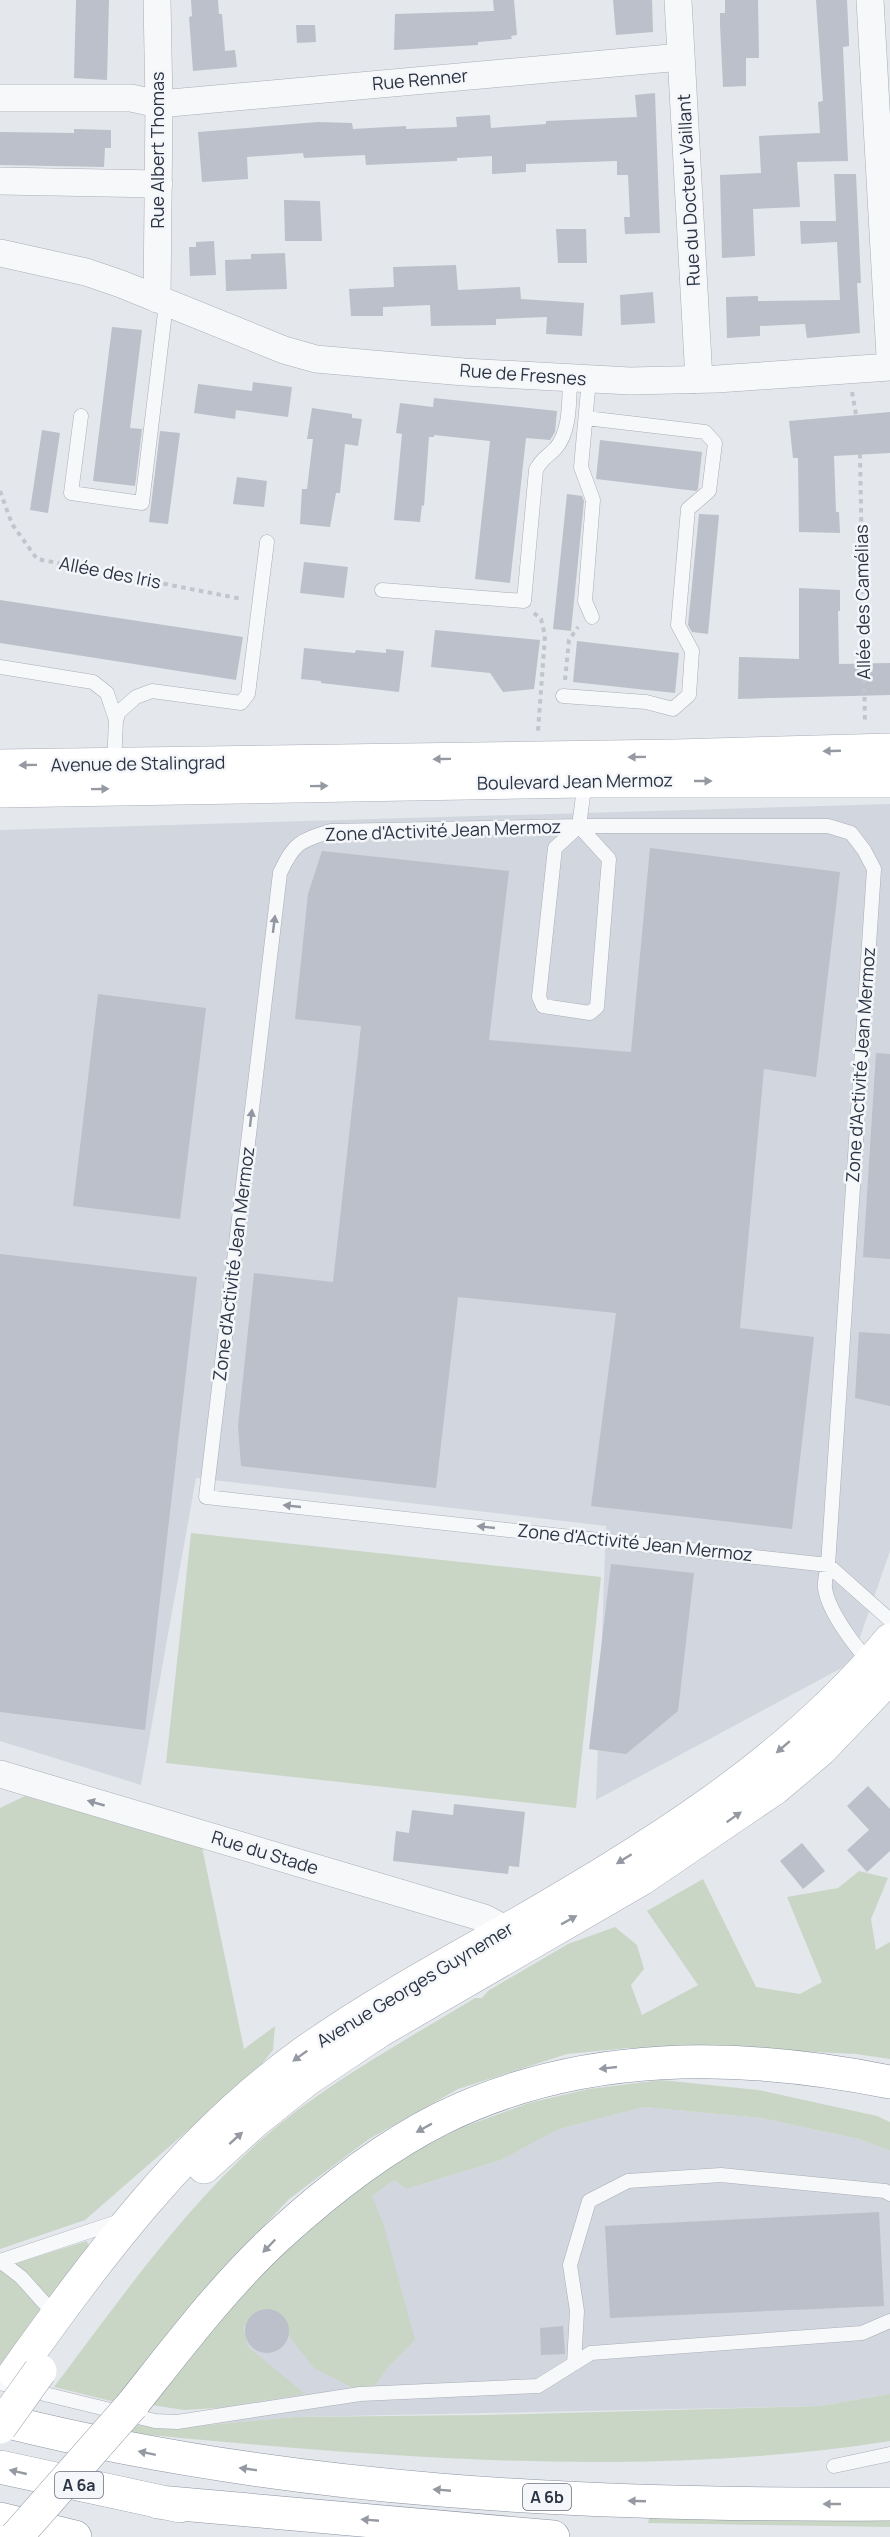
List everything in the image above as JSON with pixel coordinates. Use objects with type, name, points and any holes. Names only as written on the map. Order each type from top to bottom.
[{"type":"main road","name":"Boulevard Jean Mermoz","points":[[268,775],[536,758],[878,750]]},
{"type":"main road","name":"Avenue de Stalingrad","points":[[0,765],[114,765],[268,775]]},
{"type":"main road","name":"Boulevard Jean Mermoz","points":[[268,775],[585,781],[890,781]]},
{"type":"main road","name":"Avenue de Stalingrad","points":[[0,790],[268,775]]},
{"type":"main road","points":[[513,1939],[641,1879],[795,1773],[826,1731],[863,1695],[884,1660]]},
{"type":"main road","name":"Avenue Georges Guynemer","points":[[14,2380],[114,2273],[165,2209],[201,2170],[256,2120],[317,2073],[732,1788],[884,1660]]},
{"type":"main road","name":"Avenue Georges Guynemer","points":[[0,2427],[14,2380],[56,2316],[131,2217],[230,2110],[299,2056],[421,1978],[513,1939]]},
{"type":"main road","points":[[16,2537],[132,2405],[187,2336],[276,2238],[377,2157],[442,2118],[536,2082],[588,2070],[667,2063],[770,2063],[890,2082]]},
{"type":"main road","points":[[667,2063],[768,2075],[817,2084],[890,2105]]},
{"type":"main road","name":"A 6b","points":[[0,2420],[171,2458],[275,2473],[466,2493],[694,2504],[890,2504]]},
{"type":"main road","name":"A 6a","points":[[0,2467],[158,2502],[344,2537]]},
{"type":"main road","points":[[158,2502],[553,2537]]},
{"type":"main road","points":[[0,2519],[75,2537]]},
{"type":"street","name":"Rue Albert Thomas","points":[[157,0],[162,302]]},
{"type":"street","name":"Rue du Docteur Vaillant","points":[[678,0],[699,380]]},
{"type":"street","points":[[870,0],[890,356]]},
{"type":"street","name":"Rue Renner","points":[[0,98],[131,98],[159,104],[681,57]]},
{"type":"street","points":[[0,181],[159,184]]},
{"type":"street","name":"Rue de Fresnes","points":[[0,253],[86,272],[284,350],[316,359],[630,381],[699,380],[890,367]]},
{"type":"street","name":"Rue du Stade","points":[[0,1774],[484,1918],[513,1939]]},
{"type":"lane","points":[[81,416],[71,493],[142,503],[162,302]]},
{"type":"lane","points":[[579,379],[586,418],[581,468],[593,500],[585,601],[590,613]]},
{"type":"lane","points":[[381,590],[524,601],[536,470],[541,459],[555,449],[564,434],[579,379]]},
{"type":"lane","points":[[563,696],[646,702],[673,709],[689,695],[692,651],[678,625],[688,509],[709,491],[715,442],[705,432],[586,418]]},
{"type":"lane","points":[[114,765],[116,720],[119,712],[136,697],[152,691],[241,703],[248,694],[267,542]]},
{"type":"lane","points":[[0,667],[93,682],[107,693],[116,720]]},
{"type":"lane","points":[[579,826],[609,859],[597,1006],[590,1013],[543,1006],[539,997],[555,848],[579,826],[585,781]]},
{"type":"lane","name":"Zone d'Activité Jean Mermoz","points":[[828,1565],[206,1497],[280,873],[290,851],[305,839],[331,831],[579,826],[828,826],[851,833],[864,850],[874,870],[828,1565],[825,1587],[832,1607],[848,1635],[884,1660]]},
{"type":"lane","points":[[828,1565],[890,1620]]},
{"type":"lane","points":[[574,2364],[577,2311],[570,2265],[588,2201],[628,2181],[721,2175],[885,2191],[890,2194]]},
{"type":"lane","points":[[0,2261],[131,2217]]},
{"type":"lane","points":[[0,2261],[21,2277],[56,2316]]},
{"type":"lane","points":[[14,2380],[155,2421],[177,2422],[360,2394],[538,2386],[591,2353],[862,2333],[890,2321]]},
{"type":"lane","points":[[834,2466],[890,2454]]},
{"type":"path","name":"Allée des Camélias","points":[[860,454],[878,750]]},
{"type":"path","name":"Allée des Iris","points":[[0,491],[12,524],[37,559],[260,602]]},
{"type":"path","points":[[524,601],[541,619],[545,636],[536,758]]},
{"type":"path","points":[[563,696],[569,640],[590,613]]},
{"type":"shaded area","points":[[890,804],[890,1551],[851,1663],[596,1800],[606,1526],[196,1478],[141,1785],[0,1741],[0,830]]},
{"type":"shaded area","points":[[644,2107],[761,2118],[859,2139],[890,2151],[890,2394],[820,2406],[295,2417],[217,2424],[212,2347],[307,2243],[394,2180],[406,2189],[501,2160],[559,2129]]},
{"type":"green space","points":[[191,1533],[601,1577],[576,1808],[166,1763]]},
{"type":"green space","points":[[25,1796],[202,1847],[244,2049],[275,2026],[273,2050],[256,2071],[85,2220],[0,2249],[0,1808]]},
{"type":"green space","points":[[859,1871],[888,1878],[871,1919],[876,1950],[890,1942],[890,2059],[856,2054],[740,2048],[628,2048],[567,2054],[458,2089],[369,2139],[289,2199],[218,2275],[115,2402],[54,2387],[152,2258],[204,2196],[262,2139],[339,2081],[475,1998],[482,1998],[488,1991],[568,1944],[615,1927],[637,1945],[644,1969],[631,1985],[642,2015],[698,1985],[647,1911],[703,1879],[756,1987],[800,1994],[822,1982],[787,1897],[838,1888]]},
{"type":"green space","points":[[661,2080],[758,2090],[877,2116],[890,2122],[890,2151],[859,2139],[761,2118],[644,2107],[559,2129],[501,2160],[406,2189],[394,2180],[372,2196],[384,2226],[415,2340],[388,2367],[373,2388],[353,2388],[314,2368],[273,2316],[258,2314],[243,2327],[248,2347],[305,2394],[216,2408],[184,2410],[151,2405],[207,2334],[269,2262],[389,2163],[463,2127],[529,2103],[589,2089]]},
{"type":"green space","points":[[87,2241],[90,2250],[0,2366],[0,2268]]},
{"type":"green space","points":[[890,2394],[890,2441],[796,2453],[701,2460],[510,2461],[318,2450],[129,2433],[137,2425],[174,2428],[295,2417],[485,2415],[820,2406]]},
{"type":"green space","points":[[650,2516],[890,2520],[890,2527],[648,2523]]},
{"type":"building","points":[[76,0],[109,0],[107,80],[74,78]]},
{"type":"building","points":[[191,0],[218,0],[219,14],[222,14],[225,51],[235,50],[237,67],[193,71],[189,17],[192,16]]},
{"type":"building","points":[[493,0],[514,0],[517,35],[511,36],[512,39],[478,42],[478,45],[394,50],[395,14],[494,11]]},
{"type":"building","points":[[613,0],[652,0],[653,32],[616,35]]},
{"type":"building","points":[[725,0],[758,0],[759,58],[746,58],[746,86],[723,87],[720,13],[725,13]]},
{"type":"building","points":[[816,0],[847,0],[849,46],[843,47],[848,161],[797,162],[800,207],[753,209],[755,256],[722,258],[720,175],[761,173],[759,136],[820,133],[818,102],[823,101]]},
{"type":"building","points":[[296,25],[315,25],[316,42],[297,43]]},
{"type":"building","points":[[655,93],[660,233],[625,234],[624,217],[630,217],[628,175],[617,175],[617,161],[526,164],[526,172],[492,174],[492,156],[457,158],[457,161],[366,165],[365,155],[304,158],[303,153],[247,157],[248,179],[202,182],[198,132],[318,122],[352,123],[353,129],[406,126],[406,129],[457,127],[456,117],[490,115],[491,128],[546,124],[546,121],[637,117],[635,95]]},
{"type":"building","points":[[74,129],[111,130],[111,148],[105,148],[104,167],[0,165],[0,132],[74,133]]},
{"type":"building","points":[[834,174],[856,174],[861,283],[857,283],[860,333],[807,338],[805,324],[760,326],[760,336],[727,338],[726,297],[758,296],[758,301],[840,300],[837,242],[801,244],[800,221],[836,221]]},
{"type":"building","points":[[284,200],[320,201],[322,241],[285,241]]},
{"type":"building","points":[[556,229],[586,229],[587,263],[558,263]]},
{"type":"building","points":[[214,241],[216,275],[190,276],[189,247],[196,247],[196,242]]},
{"type":"building","points":[[285,253],[287,289],[226,291],[225,260],[251,259],[251,254]]},
{"type":"building","points":[[456,265],[458,290],[520,287],[521,299],[584,303],[582,336],[546,334],[547,317],[496,319],[496,325],[431,326],[430,305],[383,307],[383,316],[351,316],[349,289],[394,287],[393,267]]},
{"type":"building","points":[[653,292],[655,323],[621,325],[620,295]]},
{"type":"building","points":[[112,327],[142,330],[130,428],[142,429],[135,486],[93,481]]},
{"type":"building","points":[[253,382],[292,387],[288,417],[236,410],[235,419],[194,413],[198,384],[252,391]]},
{"type":"building","points":[[434,398],[557,411],[555,432],[550,440],[526,438],[510,583],[475,579],[490,441],[434,435],[434,437],[429,437],[424,506],[422,505],[420,522],[394,520],[402,434],[396,433],[400,403],[433,407]]},
{"type":"building","points":[[312,408],[352,414],[352,418],[362,419],[358,446],[345,444],[340,493],[336,493],[330,527],[300,524],[302,489],[307,489],[313,439],[307,439]]},
{"type":"building","points":[[890,412],[890,453],[834,456],[836,512],[839,512],[840,533],[799,532],[798,458],[793,458],[789,421]]},
{"type":"building","points":[[42,430],[60,433],[48,513],[30,510]]},
{"type":"building","points":[[160,431],[180,433],[168,524],[149,522]]},
{"type":"building","points":[[600,440],[702,452],[698,489],[696,491],[596,479]]},
{"type":"building","points":[[237,477],[267,481],[264,507],[233,504]]},
{"type":"building","points":[[567,494],[582,496],[584,501],[571,631],[553,629]]},
{"type":"building","points":[[699,514],[719,515],[708,634],[692,632],[688,625]]},
{"type":"building","points":[[304,562],[348,567],[344,598],[300,593]]},
{"type":"building","points":[[799,588],[840,590],[839,664],[890,663],[890,695],[738,699],[739,657],[799,659]]},
{"type":"building","points":[[0,600],[243,637],[236,680],[0,643]]},
{"type":"building","points":[[435,630],[540,640],[534,689],[503,692],[490,673],[431,667]]},
{"type":"building","points":[[577,641],[679,653],[675,693],[573,682]]},
{"type":"building","points":[[304,648],[355,653],[356,650],[386,653],[386,649],[404,651],[399,692],[301,679]]},
{"type":"building","points":[[650,848],[840,872],[816,1077],[764,1069],[740,1328],[814,1337],[792,1529],[591,1506],[616,1313],[458,1297],[436,1488],[241,1466],[238,1426],[254,1273],[333,1282],[361,1026],[295,1019],[308,894],[322,851],[509,871],[489,1040],[631,1052]]},
{"type":"building","points":[[98,994],[206,1008],[180,1219],[73,1206]]},
{"type":"building","points":[[876,1053],[890,1054],[890,1259],[863,1257]]},
{"type":"building","points":[[0,1254],[197,1277],[145,1730],[0,1712]]},
{"type":"building","points":[[859,1332],[890,1334],[890,1406],[855,1398]]},
{"type":"building","points":[[611,1564],[694,1573],[678,1711],[626,1754],[589,1749]]},
{"type":"building","points":[[868,1786],[890,1809],[890,1851],[867,1872],[847,1850],[869,1830],[847,1806]]},
{"type":"building","points":[[454,1804],[525,1812],[519,1867],[509,1866],[508,1874],[393,1861],[396,1831],[409,1833],[412,1810],[453,1815]]},
{"type":"building","points":[[802,1843],[825,1871],[803,1889],[780,1861]]},
{"type":"building","points":[[879,2212],[884,2306],[610,2318],[605,2226]]},
{"type":"building","points":[[267,2309],[283,2315],[289,2331],[283,2347],[267,2353],[251,2347],[245,2331],[251,2315]]},
{"type":"building","points":[[563,2326],[565,2354],[541,2355],[540,2328]]}]
